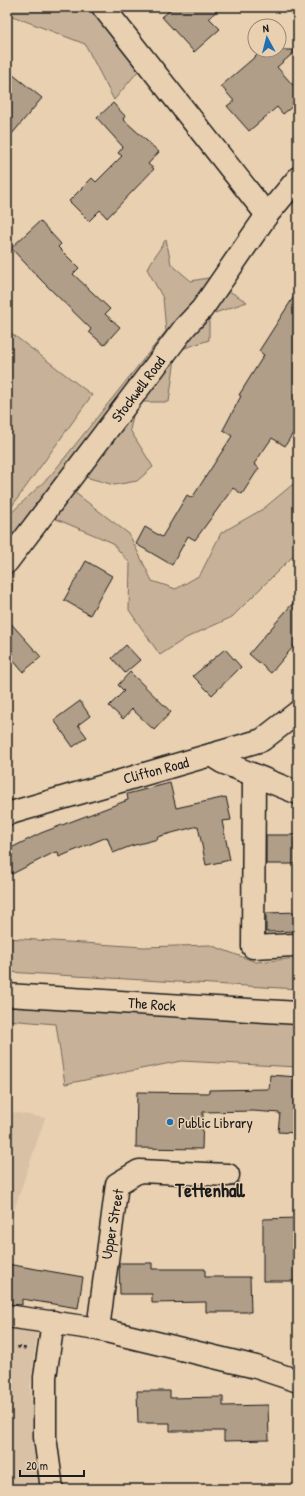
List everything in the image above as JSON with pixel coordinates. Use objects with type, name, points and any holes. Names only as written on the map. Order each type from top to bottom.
[{"type":"main road","points":[[103,7],[267,214]]},
{"type":"main road","name":"Stockwell Road","points":[[7,562],[177,338],[202,309],[267,214],[298,178]]},
{"type":"main road","name":"Clifton Road","points":[[7,814],[262,740],[298,712]]},
{"type":"main road","points":[[211,755],[298,793]]},
{"type":"main road","points":[[254,775],[253,947],[294,945]]},
{"type":"main road","name":"The Rock","points":[[7,994],[298,1013]]},
{"type":"main road","name":"Upper Street","points":[[98,1329],[117,1184],[139,1171],[228,1175]]},
{"type":"main road","points":[[7,1316],[98,1329],[256,1367],[298,1381]]},
{"type":"main road","points":[[52,1489],[45,1437],[45,1377],[53,1322]]},
{"type":"shaded area","points":[[7,7],[100,7],[144,64],[114,100],[85,44],[7,14]]},
{"type":"shaded area","points":[[166,239],[171,264],[191,281],[208,278],[247,302],[209,315],[209,340],[176,351],[169,402],[136,402],[130,430],[153,467],[137,481],[114,485],[82,476],[74,492],[129,534],[152,581],[176,589],[200,575],[221,533],[263,509],[298,480],[298,551],[232,617],[186,638],[160,655],[129,610],[130,563],[111,542],[49,516],[15,550],[12,591],[7,585],[7,517],[51,475],[166,331],[163,298],[147,269]]},
{"type":"shaded area","points":[[7,330],[92,395],[7,513]]},
{"type":"shaded area","points":[[7,938],[143,947],[210,945],[256,962],[298,958],[298,989],[7,972]]},
{"type":"shaded area","points":[[7,1001],[298,1019],[298,1067],[181,1061],[65,1084],[56,1024],[7,1020]]},
{"type":"shaded area","points":[[7,1111],[45,1118],[7,1231]]},
{"type":"shaded area","points":[[7,1324],[38,1327],[30,1388],[39,1489],[7,1489]]},
{"type":"building","points":[[174,7],[221,7],[209,18],[220,29],[194,52],[162,17]]},
{"type":"building","points":[[287,50],[297,50],[277,67],[298,91],[298,102],[283,114],[277,107],[249,131],[227,106],[234,101],[221,86],[254,58],[287,58]]},
{"type":"building","points":[[7,70],[42,98],[7,140]]},
{"type":"building","points":[[113,103],[125,116],[123,119],[159,152],[148,164],[154,169],[107,218],[100,210],[89,221],[69,201],[92,178],[96,182],[122,156],[118,153],[123,147],[97,118]]},
{"type":"building","points":[[40,221],[61,244],[58,247],[79,268],[73,274],[110,309],[105,314],[120,327],[104,345],[89,332],[91,329],[11,248]]},
{"type":"building","points":[[298,290],[298,425],[285,446],[272,438],[254,464],[259,468],[242,494],[233,488],[195,540],[188,536],[172,565],[136,544],[145,527],[162,537],[187,495],[192,498],[232,436],[223,430],[241,396],[239,395],[264,355],[259,351]]},
{"type":"building","points":[[86,561],[112,576],[90,615],[64,600]]},
{"type":"building","points":[[298,597],[298,641],[271,673],[249,654]]},
{"type":"building","points":[[7,619],[41,657],[23,672],[7,653]]},
{"type":"building","points":[[126,645],[140,660],[125,673],[112,658]]},
{"type":"building","points":[[225,649],[241,667],[212,695],[193,676]]},
{"type":"building","points":[[130,672],[171,712],[154,730],[132,709],[123,719],[109,706],[124,691],[118,685]]},
{"type":"building","points":[[80,701],[90,716],[78,725],[87,737],[73,747],[54,720]]},
{"type":"building","points":[[170,783],[176,808],[226,797],[231,820],[222,821],[230,860],[206,865],[198,826],[157,837],[158,839],[131,846],[113,853],[107,837],[59,857],[58,852],[53,853],[12,874],[7,863],[7,850],[41,833],[128,800],[127,794]]},
{"type":"building","points":[[266,835],[298,835],[298,864],[266,864]]},
{"type":"building","points":[[298,912],[298,931],[266,932],[266,913]]},
{"type":"building","points":[[270,1075],[298,1077],[298,1133],[278,1132],[280,1113],[253,1111],[203,1112],[202,1149],[136,1148],[137,1092],[209,1093],[209,1090],[269,1089]]},
{"type":"building","points":[[298,1218],[298,1281],[263,1281],[263,1219]]},
{"type":"building","points":[[119,1263],[152,1263],[152,1269],[205,1269],[205,1277],[250,1277],[251,1312],[206,1312],[206,1302],[152,1303],[152,1294],[120,1294]]},
{"type":"building","points":[[7,1264],[83,1277],[78,1308],[22,1299],[22,1305],[7,1304]]},
{"type":"building","points":[[137,1391],[170,1391],[170,1398],[223,1397],[223,1406],[268,1405],[269,1440],[224,1441],[224,1431],[170,1431],[170,1423],[138,1423]]},
{"type":"place","name":"Public Library","points":[[170,1122]]},
{"type":"district","name":"Tettenhall","points":[[210,1190]]}]
